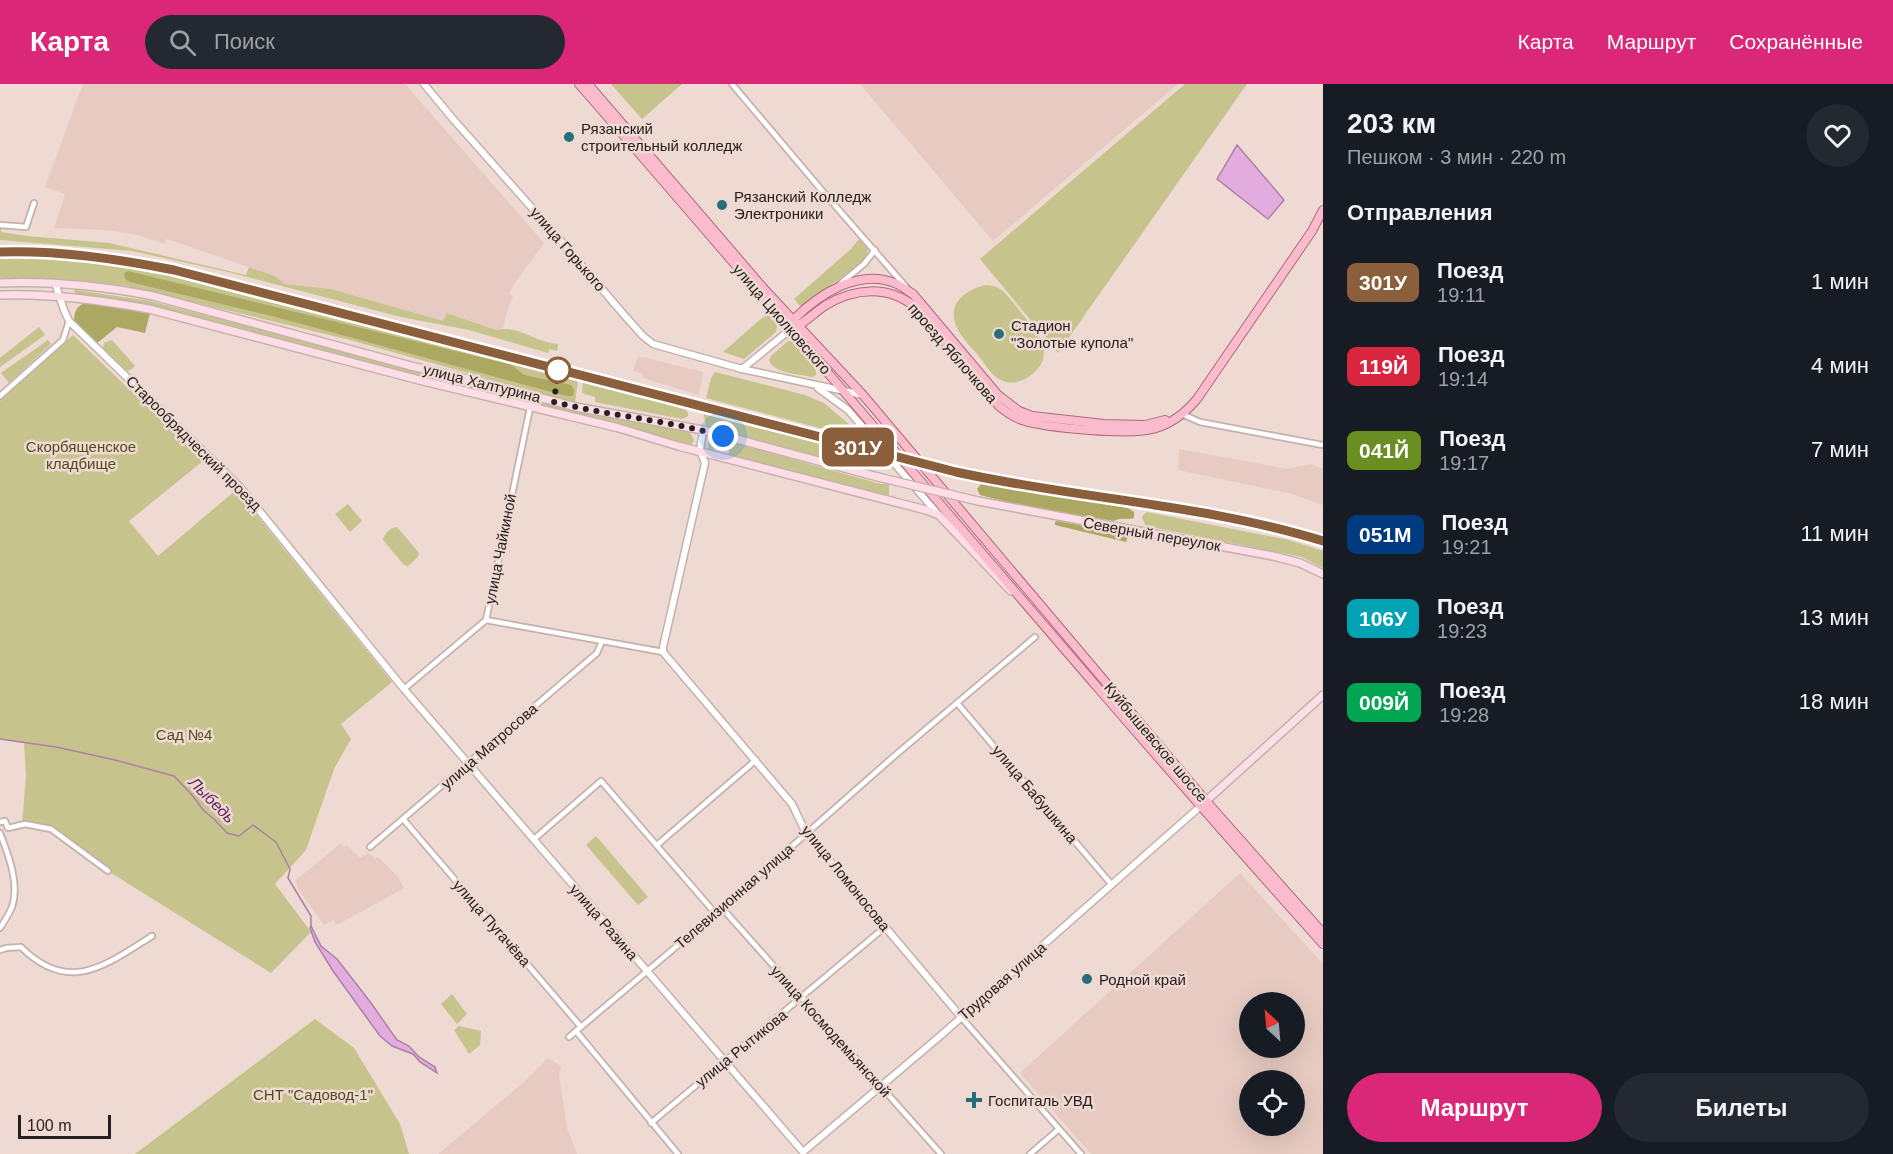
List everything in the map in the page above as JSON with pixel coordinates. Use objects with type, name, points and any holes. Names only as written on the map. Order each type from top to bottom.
[{"type":"main road","name":"улица Циолковского","points":[[579,84],[984,556]]},
{"type":"main road","name":"улица Циолковского","points":[[588,84],[765,290],[863,395],[992,549]]},
{"type":"main road","name":"проезд Яблочкова","points":[[796,322],[837,299],[860,292],[883,291],[906,300],[915,307],[999,406],[1015,417],[1042,425],[1133,432],[1156,429],[1182,414],[1197,399],[1312,231],[1323,210]]},
{"type":"main road","name":"проезд Яблочкова","points":[[796,322],[808,306],[847,283],[871,279],[897,284],[913,294],[998,395],[1019,411],[1045,418],[1128,426],[1145,425],[1182,414]]},
{"type":"main road","name":"улица Халтурина","points":[[0,283],[78,284],[153,296],[411,366],[576,407],[703,430],[978,501]]},
{"type":"main road","name":"улица Халтурина","points":[[0,295],[60,296],[149,309],[530,408],[619,428],[939,515]]},
{"type":"main road","points":[[790,329],[796,322]]},
{"type":"main road","name":"Северный переулок","points":[[978,501],[1273,556],[1300,563],[1323,574]]},
{"type":"main road","name":"Куйбышевское шоссе","points":[[939,515],[1040,621]]},
{"type":"main road","name":"Куйбышевское шоссе","points":[[992,549],[1323,944]]},
{"type":"main road","name":"Куйбышевское шоссе","points":[[984,556],[1204,804],[1323,933]]},
{"type":"main road","points":[[1204,804],[1323,695]]},
{"type":"street","name":"улица Горького","points":[[424,84],[643,336],[653,344],[742,369],[863,395]]},
{"type":"street","name":"проезд Яблочкова","points":[[732,84],[913,294]]},
{"type":"street","points":[[0,225],[26,227],[34,203]]},
{"type":"street","name":"проезд Яблочкова","points":[[834,289],[864,264],[875,250]]},
{"type":"street","name":"Старообрядческий проезд","points":[[55,283],[69,321],[240,487],[404,689]]},
{"type":"street","points":[[0,396],[63,340],[69,321]]},
{"type":"street","points":[[742,369],[790,329]]},
{"type":"street","name":"Куйбышевское шоссе","points":[[815,386],[848,410],[939,515]]},
{"type":"street","name":"улица Чайкиной","points":[[404,689],[486,620],[530,408]]},
{"type":"street","points":[[1182,414],[1200,422],[1323,446]]},
{"type":"street","points":[[486,620],[663,652],[705,463],[700,451],[703,430]]},
{"type":"street","name":"Телевизионная улица","points":[[570,1037],[1035,637]]},
{"type":"street","name":"улица Матросова","points":[[370,847],[597,653],[602,640]]},
{"type":"street","name":"улица Ломоносова","points":[[663,652],[792,804],[806,833],[961,1017],[1081,1154]]},
{"type":"street","name":"улица Разина","points":[[404,689],[803,1153]]},
{"type":"street","name":"улица Бабушкина","points":[[957,703],[1112,885]]},
{"type":"street","points":[[657,845],[756,760]]},
{"type":"street","points":[[533,840],[601,781],[716,913]]},
{"type":"street","name":"Трудовая улица","points":[[803,1153],[1204,804]]},
{"type":"street","name":"улица Пугачёва","points":[[403,819],[582,1027]]},
{"type":"street","points":[[0,822],[5,820],[8,828],[25,824],[51,829],[108,871]]},
{"type":"street","points":[[0,833],[12,862],[14,894],[12,907],[0,928]]},
{"type":"street","name":"улица Космодемьянской","points":[[722,908],[941,1154]]},
{"type":"street","name":"улица Рытикова","points":[[651,1123],[885,927]]},
{"type":"street","points":[[0,950],[21,947],[32,958],[58,971],[87,972],[110,963],[152,936]]},
{"type":"street","points":[[576,1031],[678,1154]]},
{"type":"street","points":[[1030,1154],[1059,1129]]},
{"type":"shaded area","points":[[83,84],[405,84],[544,243],[512,287],[509,294],[513,296],[503,328],[496,330],[448,313],[444,322],[332,289],[285,284],[275,276],[167,239],[164,244],[138,235],[105,230],[54,228],[65,194],[45,187]]},
{"type":"shaded area","points":[[860,84],[1178,84],[993,241]]},
{"type":"shaded area","points":[[1237,145],[1284,200],[1268,219],[1217,179]]},
{"type":"shaded area","points":[[128,271],[512,365],[524,375],[571,385],[574,390],[573,396],[272,316],[130,282],[125,279],[124,273]]},
{"type":"shaded area","points":[[89,302],[150,313],[145,333],[117,327],[97,343],[74,320],[78,308]]},
{"type":"shaded area","points":[[638,356],[703,372],[699,395],[643,378],[643,374],[633,371]]},
{"type":"shaded area","points":[[1179,449],[1288,469],[1310,464],[1323,469],[1323,505],[1292,494],[1178,470]]},
{"type":"shaded area","points":[[981,484],[1128,508],[1134,512],[1134,518],[1114,521],[1023,506],[980,495],[977,489]]},
{"type":"shaded area","points":[[1057,521],[1129,534],[1126,542],[1055,525]]},
{"type":"shaded area","points":[[341,843],[344,847],[347,845],[360,858],[369,853],[375,859],[378,857],[398,877],[404,888],[337,925],[334,920],[324,925],[298,889],[296,880]]},
{"type":"shaded area","points":[[1240,873],[1323,964],[1323,1154],[1091,1154],[1020,1073]]},
{"type":"shaded area","points":[[311,926],[321,946],[337,959],[397,1040],[409,1046],[419,1057],[435,1067],[437,1073],[420,1062],[413,1054],[392,1046],[380,1036],[333,971],[315,942]]},
{"type":"shaded area","points":[[548,1058],[561,1066],[559,1075],[567,1128],[577,1154],[438,1154],[524,1082]]},
{"type":"green space","points":[[611,84],[682,84],[642,119]]},
{"type":"green space","points":[[1185,84],[1247,84],[1058,353],[980,259]]},
{"type":"green space","points":[[0,226],[2,226],[1,232],[109,243],[246,275],[249,267],[275,276],[285,284],[331,289],[443,321],[447,313],[496,330],[520,332],[558,344],[557,351],[549,349],[548,353],[469,330],[401,317],[228,272],[132,251],[0,240]]},
{"type":"green space","points":[[859,239],[868,249],[866,259],[806,304],[800,306],[794,299],[851,249]]},
{"type":"green space","points":[[0,255],[118,262],[301,304],[578,381],[575,403],[346,339],[127,286],[60,279],[0,280]]},
{"type":"green space","name":"Стадион \"Золотые купола\"","points":[[986,285],[995,286],[1003,291],[1042,341],[1044,355],[1041,364],[1032,375],[1023,380],[1008,382],[995,377],[958,330],[954,313],[955,306],[964,295]]},
{"type":"green space","points":[[74,291],[150,301],[532,401],[689,431],[694,440],[691,446],[219,323],[148,306],[76,294]]},
{"type":"green space","points":[[770,311],[776,321],[776,332],[744,359],[723,352]]},
{"type":"green space","points":[[39,327],[45,335],[0,367],[0,358]]},
{"type":"green space","name":"Сад №4","points":[[73,335],[203,461],[129,521],[158,556],[236,490],[392,682],[341,724],[351,739],[334,769],[306,850],[275,884],[311,932],[271,973],[108,871],[51,829],[22,824],[26,776],[24,743],[0,739],[0,401]]},
{"type":"green space","points":[[48,340],[51,344],[9,383],[1,373]]},
{"type":"green space","points":[[112,340],[135,366],[132,369],[127,371],[103,348],[104,343]]},
{"type":"green space","points":[[788,341],[803,349],[814,365],[816,375],[812,377],[788,373],[772,365],[769,360],[771,356]]},
{"type":"green space","points":[[715,372],[805,395],[824,403],[857,434],[847,432],[846,435],[706,398],[711,378]]},
{"type":"green space","points":[[583,382],[683,406],[688,416],[682,419],[595,402],[595,397],[582,393]]},
{"type":"green space","points":[[703,411],[863,453],[869,461],[863,461],[869,471],[706,427]]},
{"type":"green space","points":[[709,436],[881,484],[889,484],[889,497],[727,455],[728,448],[715,448],[715,452],[708,450]]},
{"type":"green space","points":[[348,504],[362,521],[350,532],[335,514]]},
{"type":"green space","points":[[1147,512],[1289,540],[1323,551],[1323,568],[1302,557],[1146,526],[1142,518]]},
{"type":"green space","points":[[397,527],[419,553],[418,557],[408,566],[404,565],[383,540],[388,531]]},
{"type":"green space","points":[[596,836],[648,897],[638,905],[586,845]]},
{"type":"green space","points":[[452,994],[467,1014],[457,1024],[441,1004]]},
{"type":"green space","name":"СНТ \"Садовод-1\"","points":[[315,1019],[354,1048],[400,1124],[409,1154],[135,1154]]},
{"type":"green space","points":[[459,1026],[481,1031],[480,1045],[469,1054],[454,1030]]},
{"type":"waterway","name":"Лыбедь","points":[[0,739],[56,747],[174,776],[204,811],[227,833],[239,836],[253,825],[276,842],[290,869],[288,878],[311,916],[311,926]]},
{"type":"railway","points":[[0,252],[44,252],[87,256],[174,270],[956,472],[1233,518],[1323,541]]},
{"type":"train","name":"301У","points":[[0,252],[31,251],[152,265],[956,472],[1041,489],[1237,519],[1323,541]]},
{"type":"place","name":"Рязанский строительный колледж","points":[[569,137]]},
{"type":"place","name":"Рязанский Колледж Электроники","points":[[722,205]]},
{"type":"place","name":"Стадион \"Золотые купола\"","points":[[999,334]]},
{"type":"place","name":"Родной край","points":[[1087,979]]},
{"type":"place","name":"Госпиталь УВД","points":[[974,1100]]},
{"type":"route","points":[[558,370],[554,402],[703,430],[723,436]]},
{"type":"park label","name":"Скорбященское кладбище","points":[[81,454]]}]
